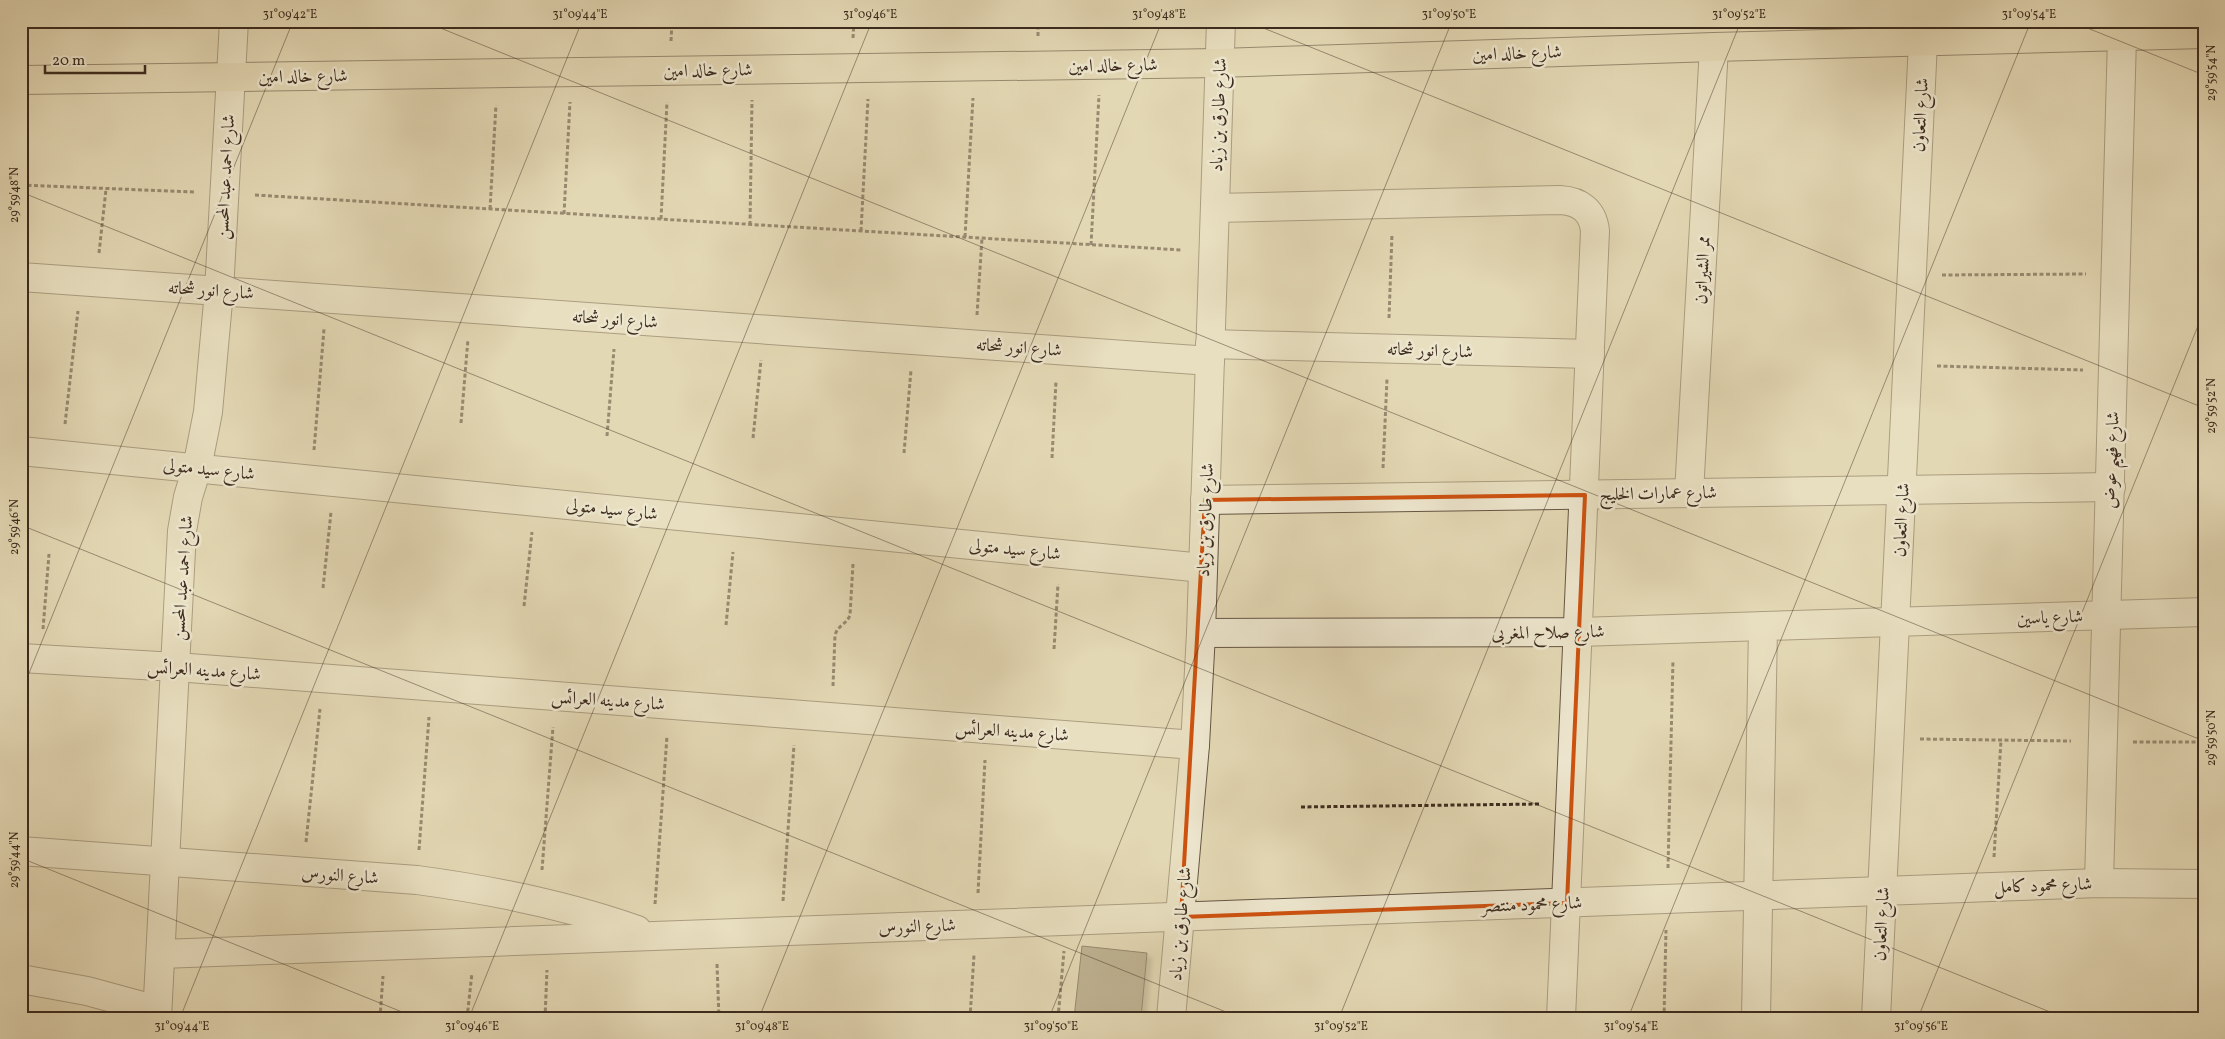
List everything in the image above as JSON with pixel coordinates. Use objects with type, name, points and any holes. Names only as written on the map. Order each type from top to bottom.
[{"type":"main road","name":"شارع خالد امين","points":[[21,80],[1219,63],[1714,46],[1923,32],[2062,30],[2122,36],[2202,30]]},
{"type":"street","name":"شارع احمد عبد المحسن","points":[[157,1014],[182,531],[208,412],[219,291],[234,21]]},
{"type":"street","name":"شارع طارق بن زياد","points":[[1171,1018],[1195,745],[1201,633],[1221,21]]},
{"type":"street","name":"شارع التعاون","points":[[1876,1018],[1909,365],[1923,32]]},
{"type":"street","name":"شارع فهيم عوض","points":[[2099,883],[2122,36]]},
{"type":"street","name":"ممر الشيراتون","points":[[1689,493],[1714,46]]},
{"type":"street","points":[[1215,208],[1560,200],[1577,203],[1591,215],[1594,224],[1585,494],[1562,1018]]},
{"type":"street","name":"شارع انور شحاته","points":[[21,277],[1058,350],[1590,354]]},
{"type":"street","name":"شارع سيد متولى","points":[[21,450],[1203,568]]},
{"type":"street","name":"شارع عمارات الخليج","points":[[1206,500],[2111,486]]},
{"type":"street","name":"شارع ياسين","points":[[1896,622],[2204,612]]},
{"type":"street","name":"شارع صلاح المغربى","points":[[1201,633],[1579,632],[1896,622]]},
{"type":"street","points":[[1756,1018],[1763,626]]},
{"type":"street","name":"شارع مدينه العرائس","points":[[30,659],[176,667],[1195,745]]},
{"type":"street","name":"شارع النورس","points":[[21,851],[417,880],[491,891],[540,901],[578,911],[653,936]]},
{"type":"street","name":"شارع محمود كامل","points":[[1882,891],[2099,883],[2204,884]]},
{"type":"street","name":"شارع محمود منتصر","points":[[1181,917],[1882,891]]},
{"type":"street","name":"شارع النورس","points":[[160,954],[1181,917]]},
{"type":"street","points":[[21,979],[87,991],[157,1014]]},
{"type":"path","points":[[1091,245],[1101,65]]},
{"type":"path","points":[[965,237],[974,66]]},
{"type":"path","points":[[861,231],[870,68]]},
{"type":"path","points":[[750,224],[753,70]]},
{"type":"path","points":[[661,220],[669,71]]},
{"type":"path","points":[[564,214],[572,72]]},
{"type":"path","points":[[490,209],[498,73]]},
{"type":"path","points":[[21,197],[22,185],[225,194],[1213,252]]},
{"type":"path","points":[[62,454],[89,281],[106,189]]},
{"type":"path","points":[[976,344],[982,238]]},
{"type":"path","points":[[1913,275],[2116,274]]},
{"type":"path","points":[[323,588],[326,298]]},
{"type":"path","points":[[461,423],[470,308]]},
{"type":"path","points":[[607,436],[616,319]]},
{"type":"path","points":[[753,438],[764,330]]},
{"type":"path","points":[[904,453],[913,340]]},
{"type":"path","points":[[1052,458],[1058,350]]},
{"type":"path","points":[[1909,365],[2114,370]]},
{"type":"path","points":[[524,606],[535,502]]},
{"type":"path","points":[[726,625],[736,522]]},
{"type":"path","points":[[831,717],[835,635],[837,629],[848,620],[850,615],[855,533]]},
{"type":"path","points":[[21,767],[30,659],[49,554]]},
{"type":"path","points":[[1054,649],[1060,554]]},
{"type":"path","points":[[1664,1018],[1673,629]]},
{"type":"path","points":[[302,872],[324,678]]},
{"type":"path","points":[[417,880],[431,686]]},
{"type":"path","points":[[540,901],[555,696]]},
{"type":"path","points":[[653,936],[669,705]]},
{"type":"path","points":[[781,931],[796,715]]},
{"type":"path","points":[[970,1018],[987,729]]},
{"type":"path","points":[[1890,738],[2204,742]]},
{"type":"path","points":[[1992,887],[2001,740]]},
{"type":"path","points":[[1302,807],[1572,803]]},
{"type":"path","points":[[1058,1018],[1066,921]]},
{"type":"path","points":[[716,933],[718,1018]]},
{"type":"path","points":[[545,1018],[548,940]]},
{"type":"path","points":[[467,1018],[475,942]]},
{"type":"path","points":[[380,1018],[385,946]]},
{"type":"highlighted area","points":[[1585,495],[1567,903],[1181,917],[1205,500]]},
{"type":"building","points":[[1082,946],[1147,953],[1141,1018],[1074,1018]]}]
